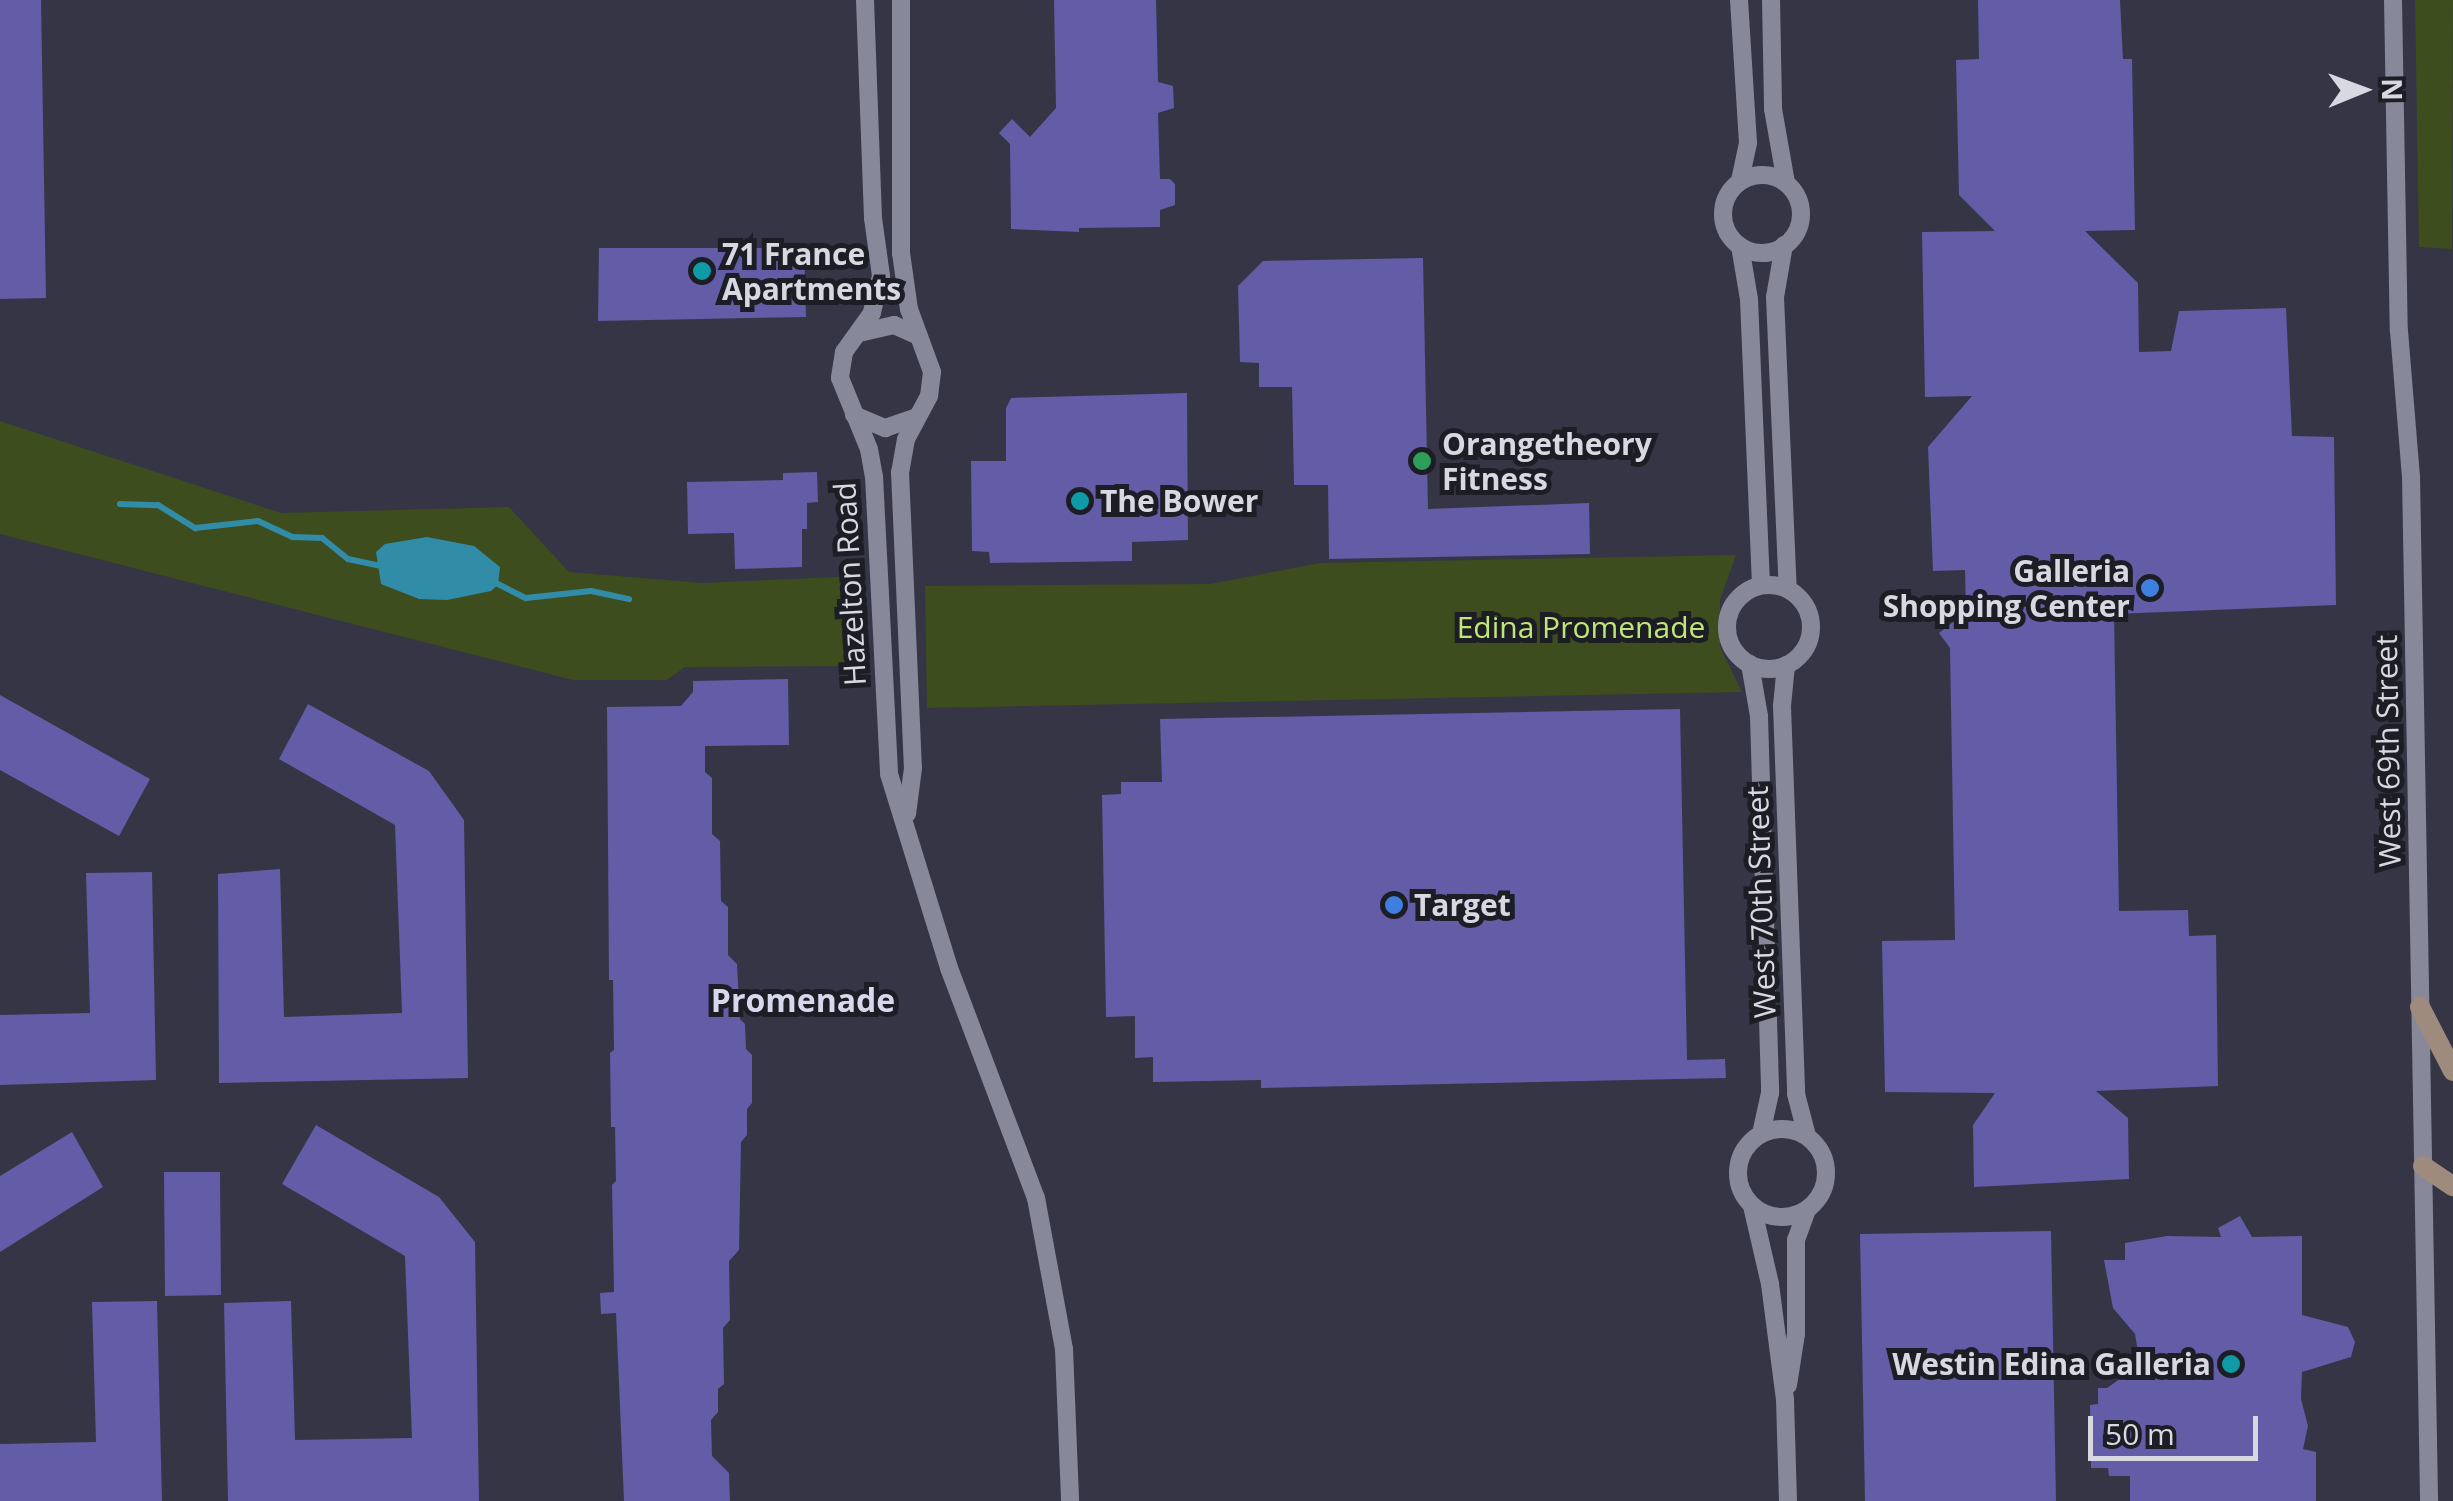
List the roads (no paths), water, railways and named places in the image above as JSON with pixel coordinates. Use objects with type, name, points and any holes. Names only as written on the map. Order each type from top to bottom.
[{"type":"main road","points":[[2420,1007],[2453,1071]]},
{"type":"main road","points":[[2423,1166],[2453,1186]]},
{"type":"street","name":"Hazelton Road","points":[[865,0],[872,218],[881,276],[872,313],[844,352],[840,378],[869,450],[874,476],[889,774],[943,952],[1036,1198],[1064,1349],[1070,1501]]},
{"type":"street","name":"Hazelton Road","points":[[900,0],[900,254],[904,289],[932,372],[929,396],[906,439],[900,472],[913,768],[906,820]]},
{"type":"street","points":[[1739,0],[1748,143],[1740,181],[1726,200],[1723,213],[1725,226],[1740,246],[1749,299],[1762,585]]},
{"type":"street","points":[[1740,246],[1762,253],[1784,246],[1793,237],[1801,215],[1799,203],[1786,183],[1773,109],[1770,0]]},
{"type":"street","name":"West 69th Street","points":[[2394,0],[2399,331],[2411,476],[2429,1501]]},
{"type":"street","points":[[1740,181],[1764,175],[1786,183]]},
{"type":"street","points":[[1784,246],[1775,297],[1788,589]]},
{"type":"street","points":[[857,334],[894,324],[918,336]]},
{"type":"street","points":[[853,415],[885,428],[906,424],[917,417]]},
{"type":"street","points":[[1762,585],[1788,589],[1806,607],[1811,627],[1805,648],[1786,665],[1762,668],[1750,664],[1732,646],[1728,620],[1739,597],[1762,585]]},
{"type":"street","name":"West 70th Street","points":[[1750,664],[1759,716],[1770,1094],[1760,1134]]},
{"type":"street","name":"West 70th Street","points":[[1786,665],[1782,706],[1796,1094],[1807,1136]]},
{"type":"street","points":[[1786,1400],[1796,1334],[1796,1240],[1806,1210],[1823,1191],[1826,1168],[1824,1156],[1807,1136],[1779,1128],[1760,1134],[1748,1144],[1738,1164],[1740,1186],[1752,1206],[1770,1284],[1786,1400],[1788,1501]]},
{"type":"street","points":[[1752,1206],[1779,1217],[1806,1210]]},
{"type":"water","points":[[427,537],[474,546],[500,567],[498,585],[491,591],[447,600],[419,599],[381,584],[376,552],[385,544]]},
{"type":"waterway","points":[[120,504],[158,505],[195,528],[258,521],[293,537],[322,538],[348,559],[380,566]]},
{"type":"waterway","points":[[492,581],[526,598],[591,591],[629,599]]},
{"type":"place","name":"71 France Apartments","points":[[702,271]]},
{"type":"place","name":"Orangetheory Fitness","points":[[1422,461]]},
{"type":"place","name":"The Bower","points":[[1080,501]]},
{"type":"place","name":"Galleria Shopping Center","points":[[2150,588]]},
{"type":"place","name":"Target","points":[[1394,905]]},
{"type":"place","name":"Westin Edina Galleria","points":[[2231,1364]]},
{"type":"district","name":"Promenade","points":[[803,1000]]},
{"type":"park label","name":"Edina Promenade","points":[[1581,627]]}]
